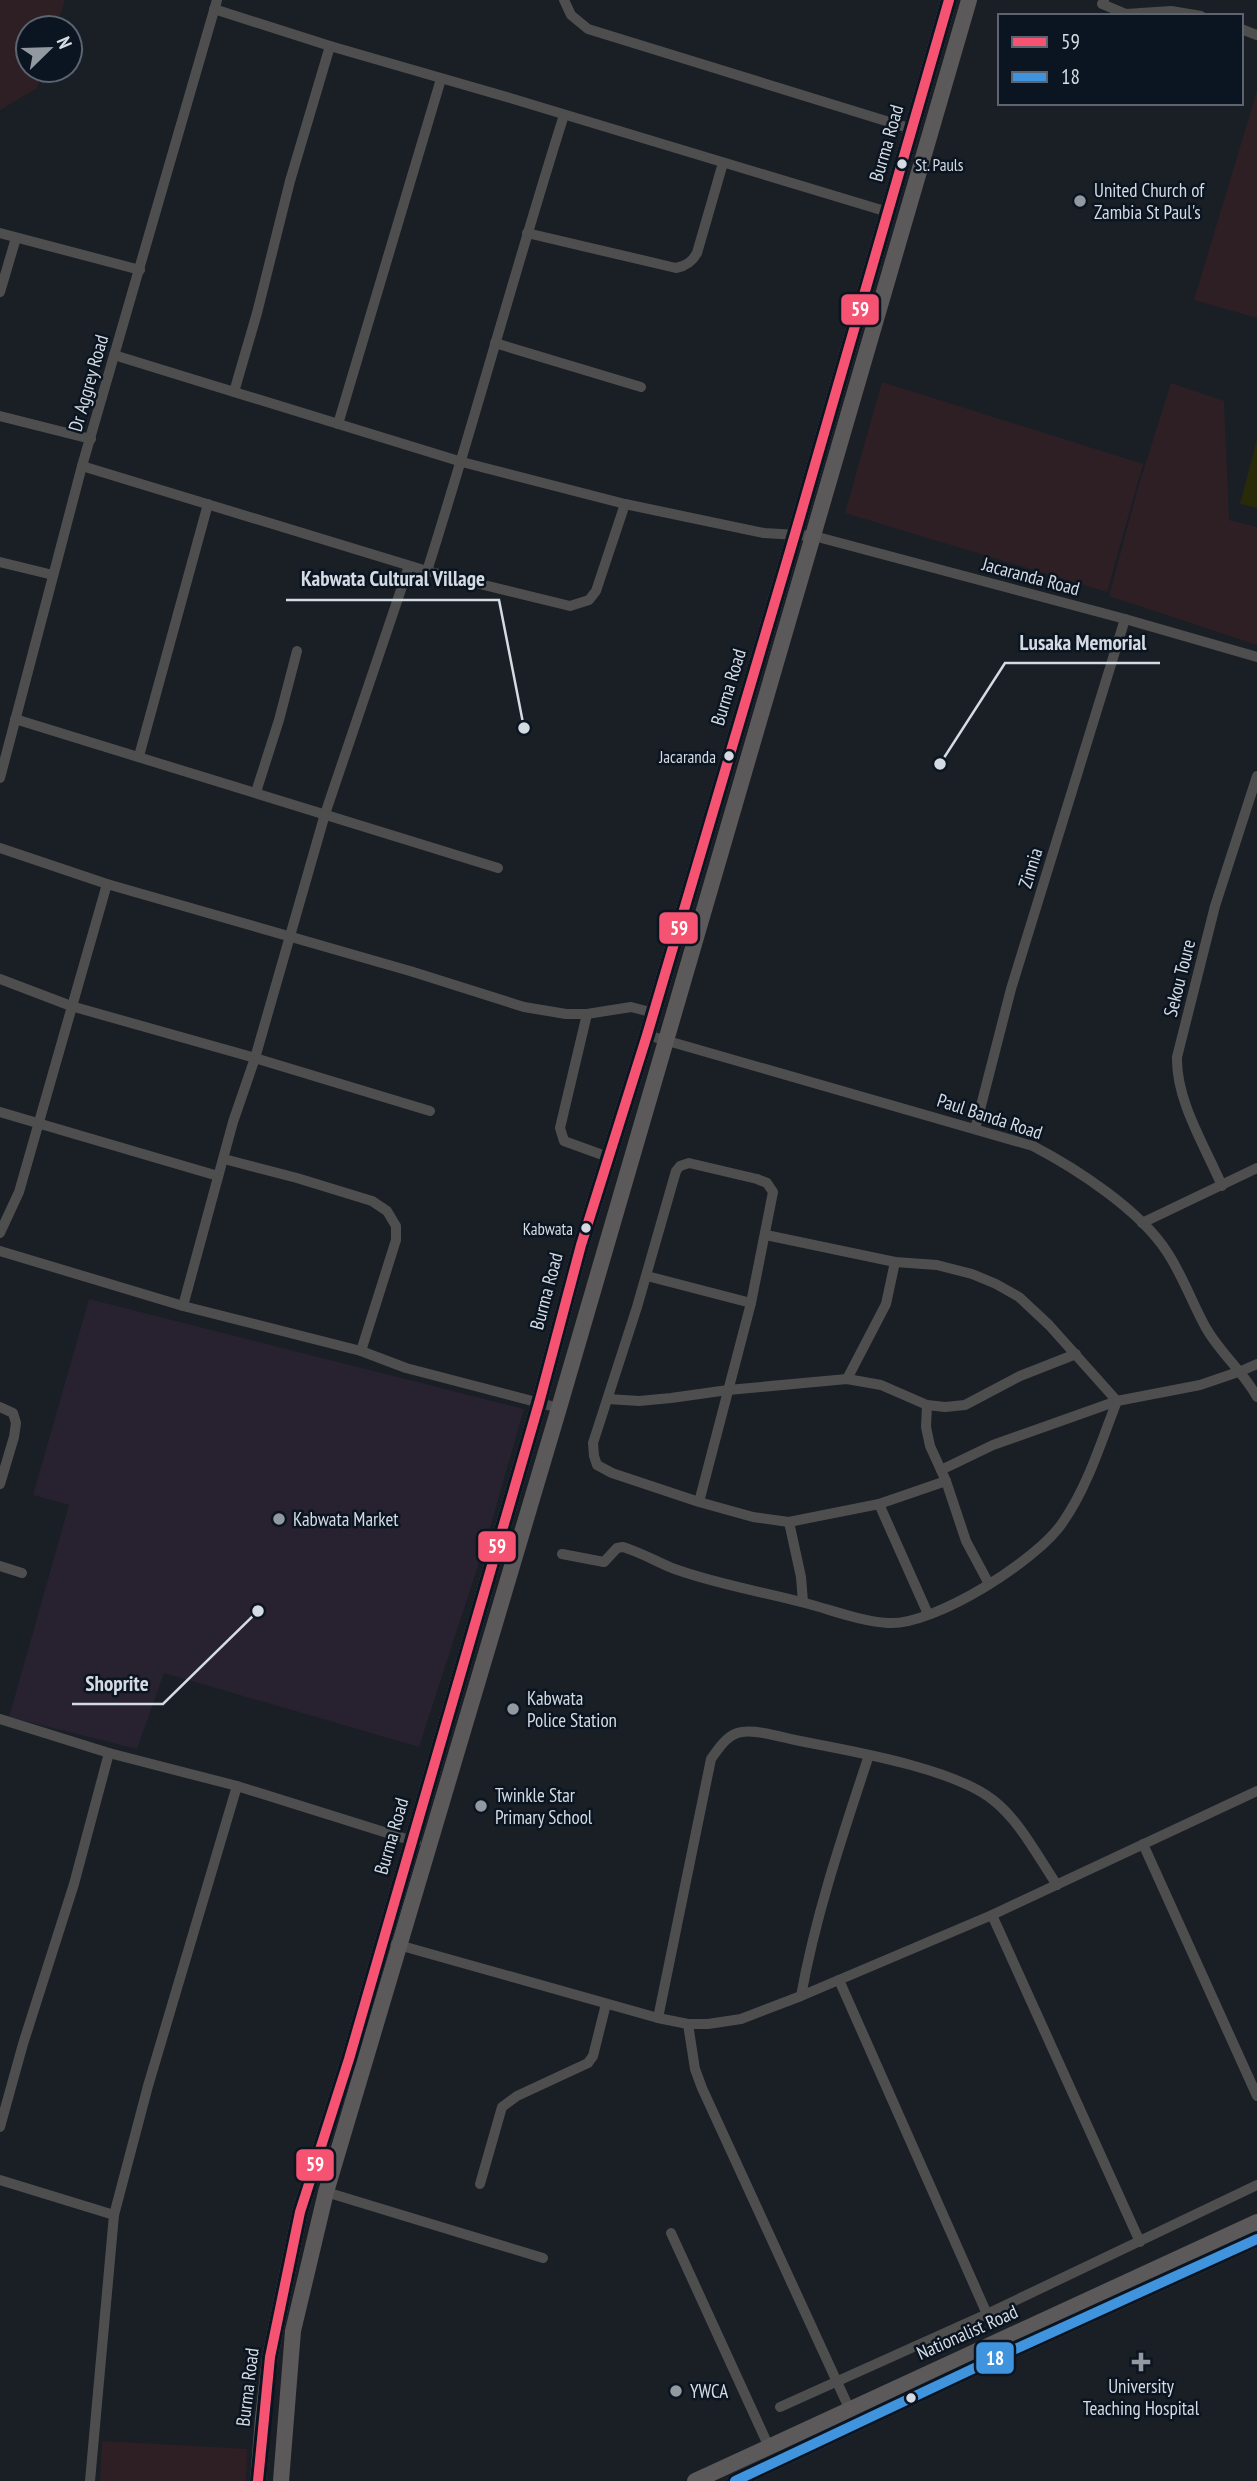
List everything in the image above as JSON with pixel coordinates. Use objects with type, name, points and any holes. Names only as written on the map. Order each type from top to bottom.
[{"type":"main road","name":"Burma Road","points":[[258,2481],[262,2417],[270,2357],[300,2211],[383,1941],[581,1245],[647,1035],[796,534],[949,0]]},
{"type":"main road","name":"Burma Road","points":[[281,2481],[293,2332],[326,2192],[559,1408],[970,0]]},
{"type":"main road","name":"Nationalist Road","points":[[695,2481],[1257,2222]]},
{"type":"main road","name":"Nationalist Road","points":[[735,2481],[1257,2239]]},
{"type":"street","points":[[564,0],[571,15],[588,29],[912,129]]},
{"type":"street","points":[[1104,0],[1102,4],[1126,13],[1171,11],[1189,14]]},
{"type":"street","points":[[216,5],[330,46],[888,212]]},
{"type":"street","name":"Dr Aggrey Road","points":[[0,778],[5,741],[15,719],[82,466],[216,5]]},
{"type":"street","points":[[234,393],[290,181],[330,46]]},
{"type":"street","points":[[338,424],[442,79]]},
{"type":"street","points":[[428,571],[564,115]]},
{"type":"street","points":[[527,233],[676,268],[683,266],[697,253],[723,163]]},
{"type":"street","points":[[0,233],[140,270]]},
{"type":"street","points":[[0,292],[16,238]]},
{"type":"street","points":[[495,342],[641,387]]},
{"type":"street","name":"Jacaranda Road","points":[[114,355],[462,462],[625,504],[764,533],[814,536],[1257,657]]},
{"type":"street","points":[[0,416],[90,439]]},
{"type":"street","points":[[82,466],[409,566],[570,606],[589,600],[596,591],[625,504]]},
{"type":"street","points":[[139,756],[208,504]]},
{"type":"street","points":[[0,562],[52,575]]},
{"type":"street","points":[[183,1306],[233,1122],[255,1058],[325,814],[409,566]]},
{"type":"street","name":"Zinnia","points":[[975,1129],[1011,989],[1125,619]]},
{"type":"street","points":[[256,792],[297,651]]},
{"type":"street","points":[[15,719],[498,868]]},
{"type":"street","name":"Sekou Toure","points":[[1222,1186],[1181,1087],[1177,1075],[1177,1057],[1215,906],[1257,776]]},
{"type":"street","points":[[0,848],[107,884],[524,1007],[547,1012],[587,1014],[631,1007],[653,1013]]},
{"type":"street","points":[[0,1233],[19,1192],[107,884]]},
{"type":"street","points":[[0,979],[71,1006],[430,1111]]},
{"type":"street","points":[[587,1014],[566,1094],[561,1135],[569,1144],[608,1157]]},
{"type":"street","name":"Paul Banda Road","points":[[647,1035],[1033,1146],[1066,1163],[1096,1183],[1142,1223],[1165,1248],[1217,1345],[1241,1371],[1257,1396]]},
{"type":"street","points":[[0,1112],[218,1176]]},
{"type":"street","points":[[224,1159],[372,1201],[387,1211],[396,1226],[396,1240],[361,1352]]},
{"type":"street","points":[[699,1502],[751,1303],[773,1192],[767,1183],[685,1164],[676,1171],[647,1276],[593,1443],[597,1465],[612,1473],[699,1502],[753,1517],[789,1522],[879,1504],[943,1476],[1004,1441],[1117,1401],[1200,1385],[1257,1364]]},
{"type":"street","points":[[1142,1223],[1257,1168]]},
{"type":"street","points":[[766,1235],[895,1262],[937,1265],[972,1274],[996,1284],[1018,1297],[1049,1325],[1117,1401]]},
{"type":"street","points":[[0,1251],[183,1306],[361,1352],[407,1368],[559,1408]]},
{"type":"street","points":[[847,1379],[886,1304],[895,1262]]},
{"type":"street","points":[[647,1276],[751,1303]]},
{"type":"street","points":[[608,1399],[639,1401],[847,1379],[881,1385],[928,1405],[945,1407],[965,1405],[1020,1376],[1076,1354]]},
{"type":"street","points":[[562,1554],[604,1562],[617,1548],[623,1547],[717,1584],[803,1602],[865,1620],[891,1624],[928,1614],[959,1602],[989,1584],[1054,1535],[1079,1497],[1117,1401]]},
{"type":"street","points":[[928,1405],[926,1427],[930,1446],[966,1541],[989,1584]]},
{"type":"street","points":[[0,1407],[13,1413],[16,1423],[0,1484]]},
{"type":"street","points":[[879,1504],[928,1614]]},
{"type":"street","points":[[789,1522],[801,1577],[803,1602]]},
{"type":"street","points":[[0,1566],[22,1573]]},
{"type":"street","points":[[0,1719],[109,1752],[237,1786],[428,1847]]},
{"type":"street","points":[[658,2018],[711,1759],[726,1739],[742,1731],[869,1755],[942,1775],[970,1786],[993,1800],[1014,1824],[1057,1885]]},
{"type":"street","points":[[0,2127],[23,2044],[74,1884],[109,1752]]},
{"type":"street","points":[[802,1996],[810,1950],[829,1879],[869,1755]]},
{"type":"street","points":[[90,2481],[114,2214],[148,2086],[237,1786]]},
{"type":"street","points":[[383,1941],[658,2018],[688,2024],[726,2023],[802,1996],[992,1915],[1257,1791]]},
{"type":"street","points":[[1143,1844],[1257,2096]]},
{"type":"street","points":[[992,1915],[1140,2242]]},
{"type":"street","points":[[839,1980],[988,2315]]},
{"type":"street","points":[[480,2183],[502,2107],[517,2096],[587,2063],[593,2056],[606,2004]]},
{"type":"street","points":[[688,2024],[695,2069],[702,2088],[849,2409]]},
{"type":"street","points":[[0,2180],[114,2214]]},
{"type":"street","points":[[780,2407],[988,2315],[1257,2185]]},
{"type":"street","points":[[326,2192],[543,2258]]},
{"type":"street","points":[[671,2233],[769,2447]]},
{"type":"shaded area","points":[[0,0],[65,0],[60,14],[14,14],[14,84],[38,84],[37,88],[0,110]]},
{"type":"shaded area","points":[[1257,91],[1257,318],[1194,300]]},
{"type":"shaded area","points":[[882,382],[1143,464],[1107,592],[845,513]]},
{"type":"shaded area","points":[[1171,383],[1224,401],[1229,520],[1257,527],[1257,645],[1109,596],[1138,488]]},
{"type":"shaded area","points":[[1257,439],[1257,508],[1240,504]]},
{"type":"shaded area","name":"Kabwata Market","points":[[89,1299],[524,1409],[488,1535],[419,1747],[164,1673],[137,1749],[9,1717],[69,1505],[33,1495]]},
{"type":"shaded area","points":[[102,2441],[247,2449],[246,2481],[100,2481]]},
{"type":"transit line","name":"59","points":[[258,2481],[270,2357],[300,2212],[349,2059],[539,1403],[581,1245],[647,1035],[949,0]]},
{"type":"transit line","name":"18","points":[[735,2481],[1257,2239]]},
{"type":"place","name":"St. Pauls","points":[[902,164]]},
{"type":"place","name":"United Church of Zambia St Paul's","points":[[1080,201]]},
{"type":"place","name":"Kabwata Cultural Village","points":[[524,728]]},
{"type":"place","name":"Jacaranda","points":[[729,756]]},
{"type":"place","name":"Lusaka Memorial","points":[[940,764]]},
{"type":"place","name":"Kabwata","points":[[586,1228]]},
{"type":"place","name":"Kabwata Market","points":[[279,1519]]},
{"type":"place","name":"Shoprite","points":[[258,1611]]},
{"type":"place","name":"Kabwata Police Station","points":[[513,1709]]},
{"type":"place","name":"Twinkle Star Primary School","points":[[481,1806]]},
{"type":"place","name":"University Teaching Hospital","points":[[1141,2362]]},
{"type":"place","name":"YWCA","points":[[676,2391]]}]
